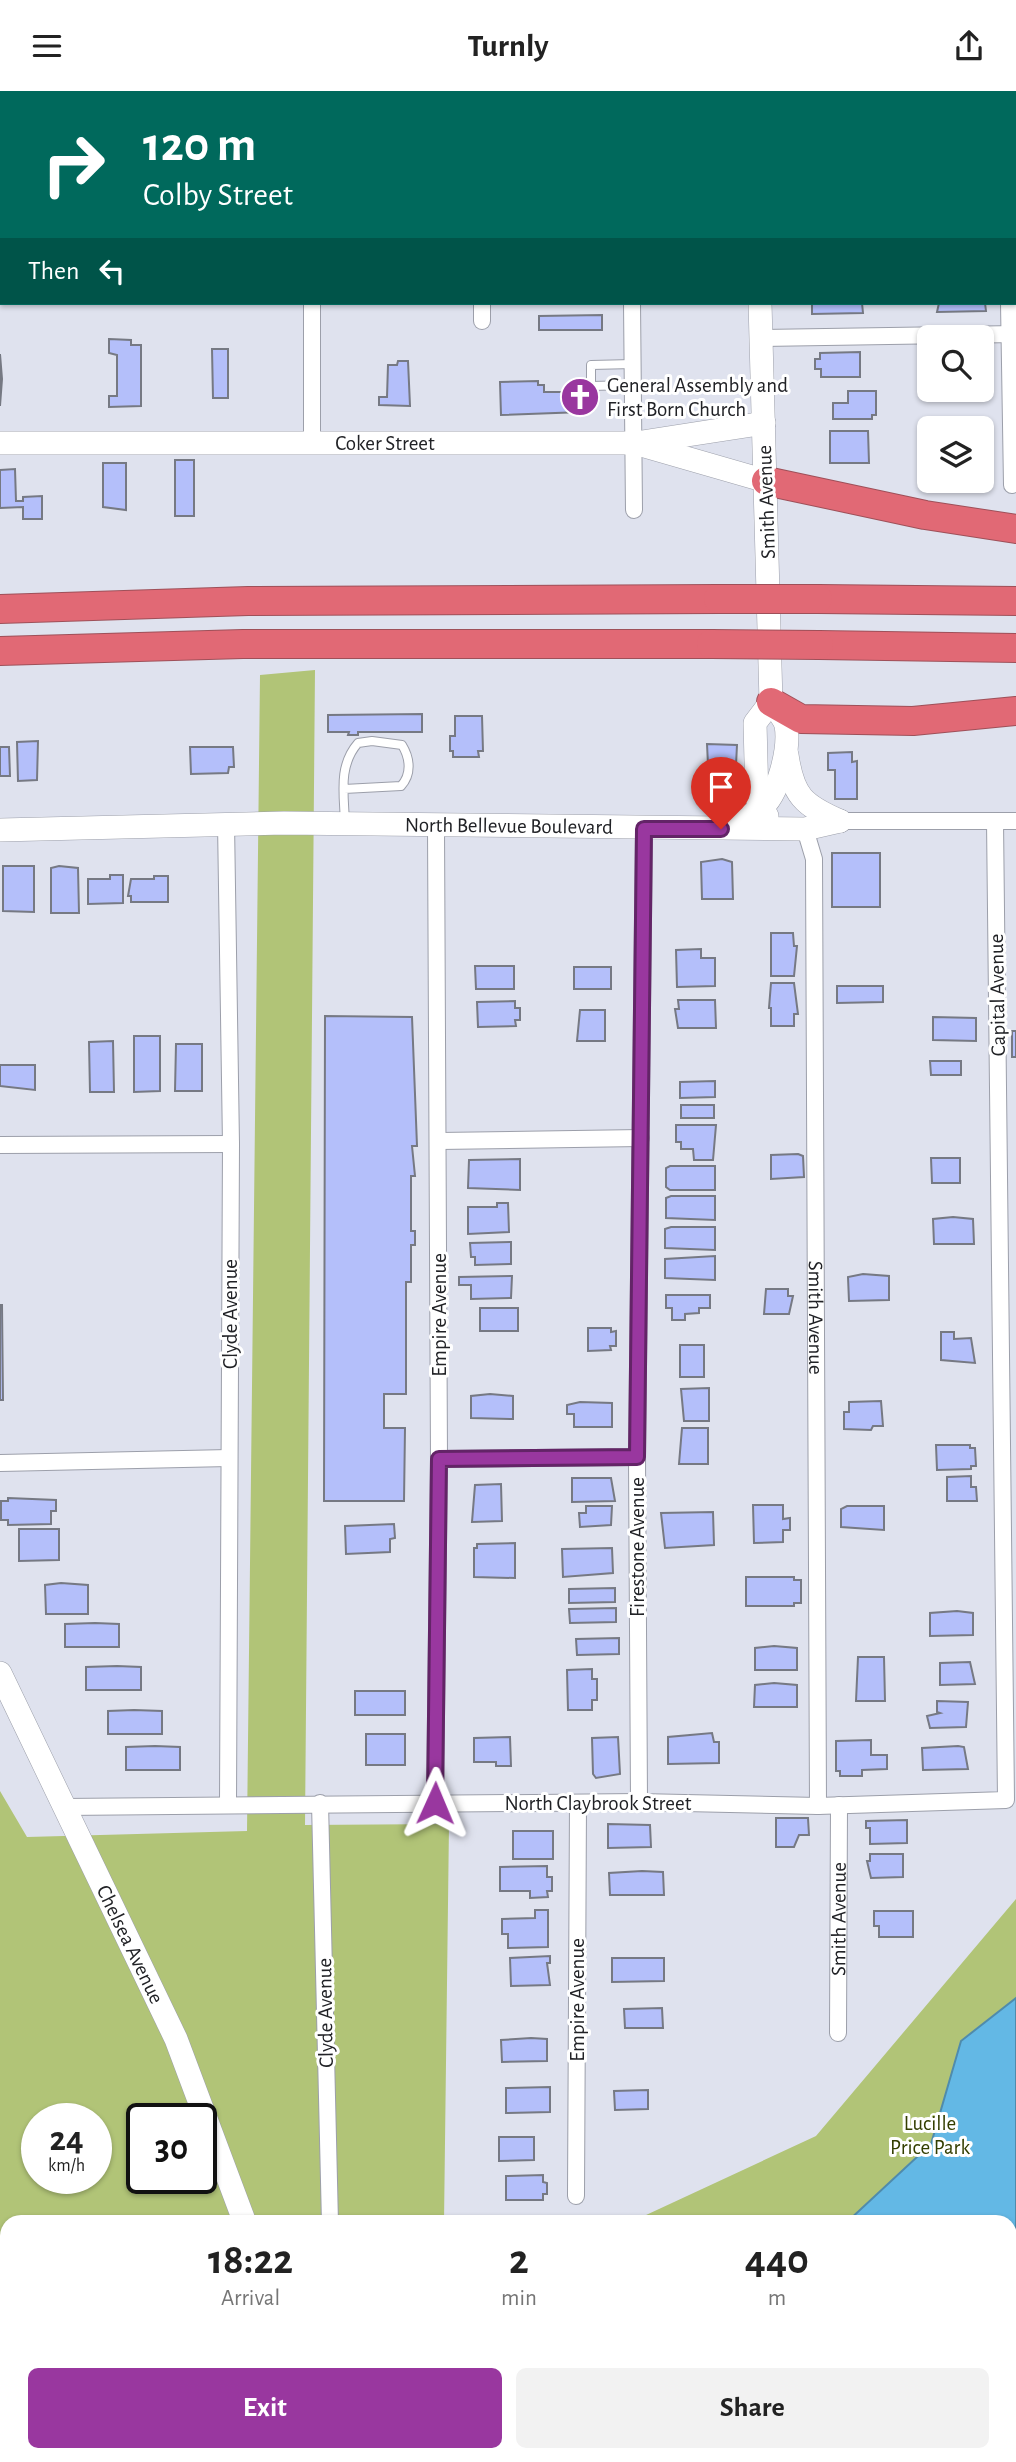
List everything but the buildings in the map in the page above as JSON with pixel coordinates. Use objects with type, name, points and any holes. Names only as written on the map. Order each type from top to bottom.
[{"type":"highway","points":[[766,481],[925,515],[1016,529]]},
{"type":"highway","points":[[0,609],[261,601],[1016,601]]},
{"type":"highway","points":[[0,651],[243,644],[711,644],[1016,648]]},
{"type":"highway","points":[[771,702],[801,719],[913,721],[1016,711]]},
{"type":"main road","name":"Smith Avenue","points":[[760,305],[771,702],[786,724],[786,745],[774,790],[760,809]]},
{"type":"main road","points":[[634,443],[764,423]]},
{"type":"main road","name":"Coker Street","points":[[0,443],[634,443],[766,481]]},
{"type":"main road","name":"Smith Avenue","points":[[760,809],[757,799],[755,723],[771,702]]},
{"type":"main road","points":[[786,745],[791,778],[797,792],[814,810],[840,821]]},
{"type":"main road","points":[[721,829],[760,809],[797,829]]},
{"type":"main road","name":"North Bellevue Boulevard","points":[[0,830],[226,823],[797,829],[840,821]]},
{"type":"main road","name":"Chelsea Avenue","points":[[0,1673],[176,2039],[242,2215]]},
{"type":"street","points":[[312,305],[312,441]]},
{"type":"street","points":[[482,305],[482,321]]},
{"type":"street","points":[[632,305],[634,510]]},
{"type":"street","points":[[1009,305],[1013,334],[1012,485]]},
{"type":"street","points":[[760,338],[1013,334]]},
{"type":"street","name":"North Bellevue Boulevard","points":[[840,821],[1016,821]]},
{"type":"street","name":"Capital Avenue","points":[[995,821],[1009,1542],[1006,1800]]},
{"type":"street","name":"Clyde Avenue","points":[[226,823],[231,1144],[228,1804]]},
{"type":"street","name":"Empire Avenue","points":[[435,1803],[439,1459],[436,827]]},
{"type":"street","name":"Firestone Avenue","points":[[639,1802],[637,1457],[644,829]]},
{"type":"street","name":"Smith Avenue","points":[[797,829],[814,859],[818,1806]]},
{"type":"street","points":[[439,1140],[640,1138]]},
{"type":"street","points":[[0,1145],[231,1144]]},
{"type":"street","points":[[439,1459],[637,1457]]},
{"type":"street","points":[[0,1463],[229,1458]]},
{"type":"street","name":"North Claybrook Street","points":[[63,1807],[639,1802],[818,1806],[1006,1800]]},
{"type":"street","name":"Clyde Avenue","points":[[320,1803],[330,2215]]},
{"type":"street","name":"Empire Avenue","points":[[576,2196],[578,1803]]},
{"type":"street","name":"Smith Avenue","points":[[838,2033],[839,1805]]},
{"type":"lane","points":[[633,364],[591,365],[591,386],[634,385]]},
{"type":"lane","points":[[344,789],[401,786],[408,771],[408,759],[402,745],[373,741],[358,743],[344,765],[344,789],[345,826]]},
{"type":"green space","points":[[315,670],[305,1825],[449,1824],[444,2215],[0,2215],[0,1791],[27,1837],[247,1831],[260,675]]},
{"type":"green space","name":"Lucille Price Park","points":[[1016,1899],[1016,2215],[646,2215],[816,2136]]},
{"type":"water","points":[[1016,1998],[1016,2215],[855,2215],[931,2144],[961,2041]]},
{"type":"place","name":"General Assembly and First Born Church","points":[[580,397]]},
{"type":"route","points":[[435,1803],[439,1459],[637,1457],[644,829],[721,829]]}]
